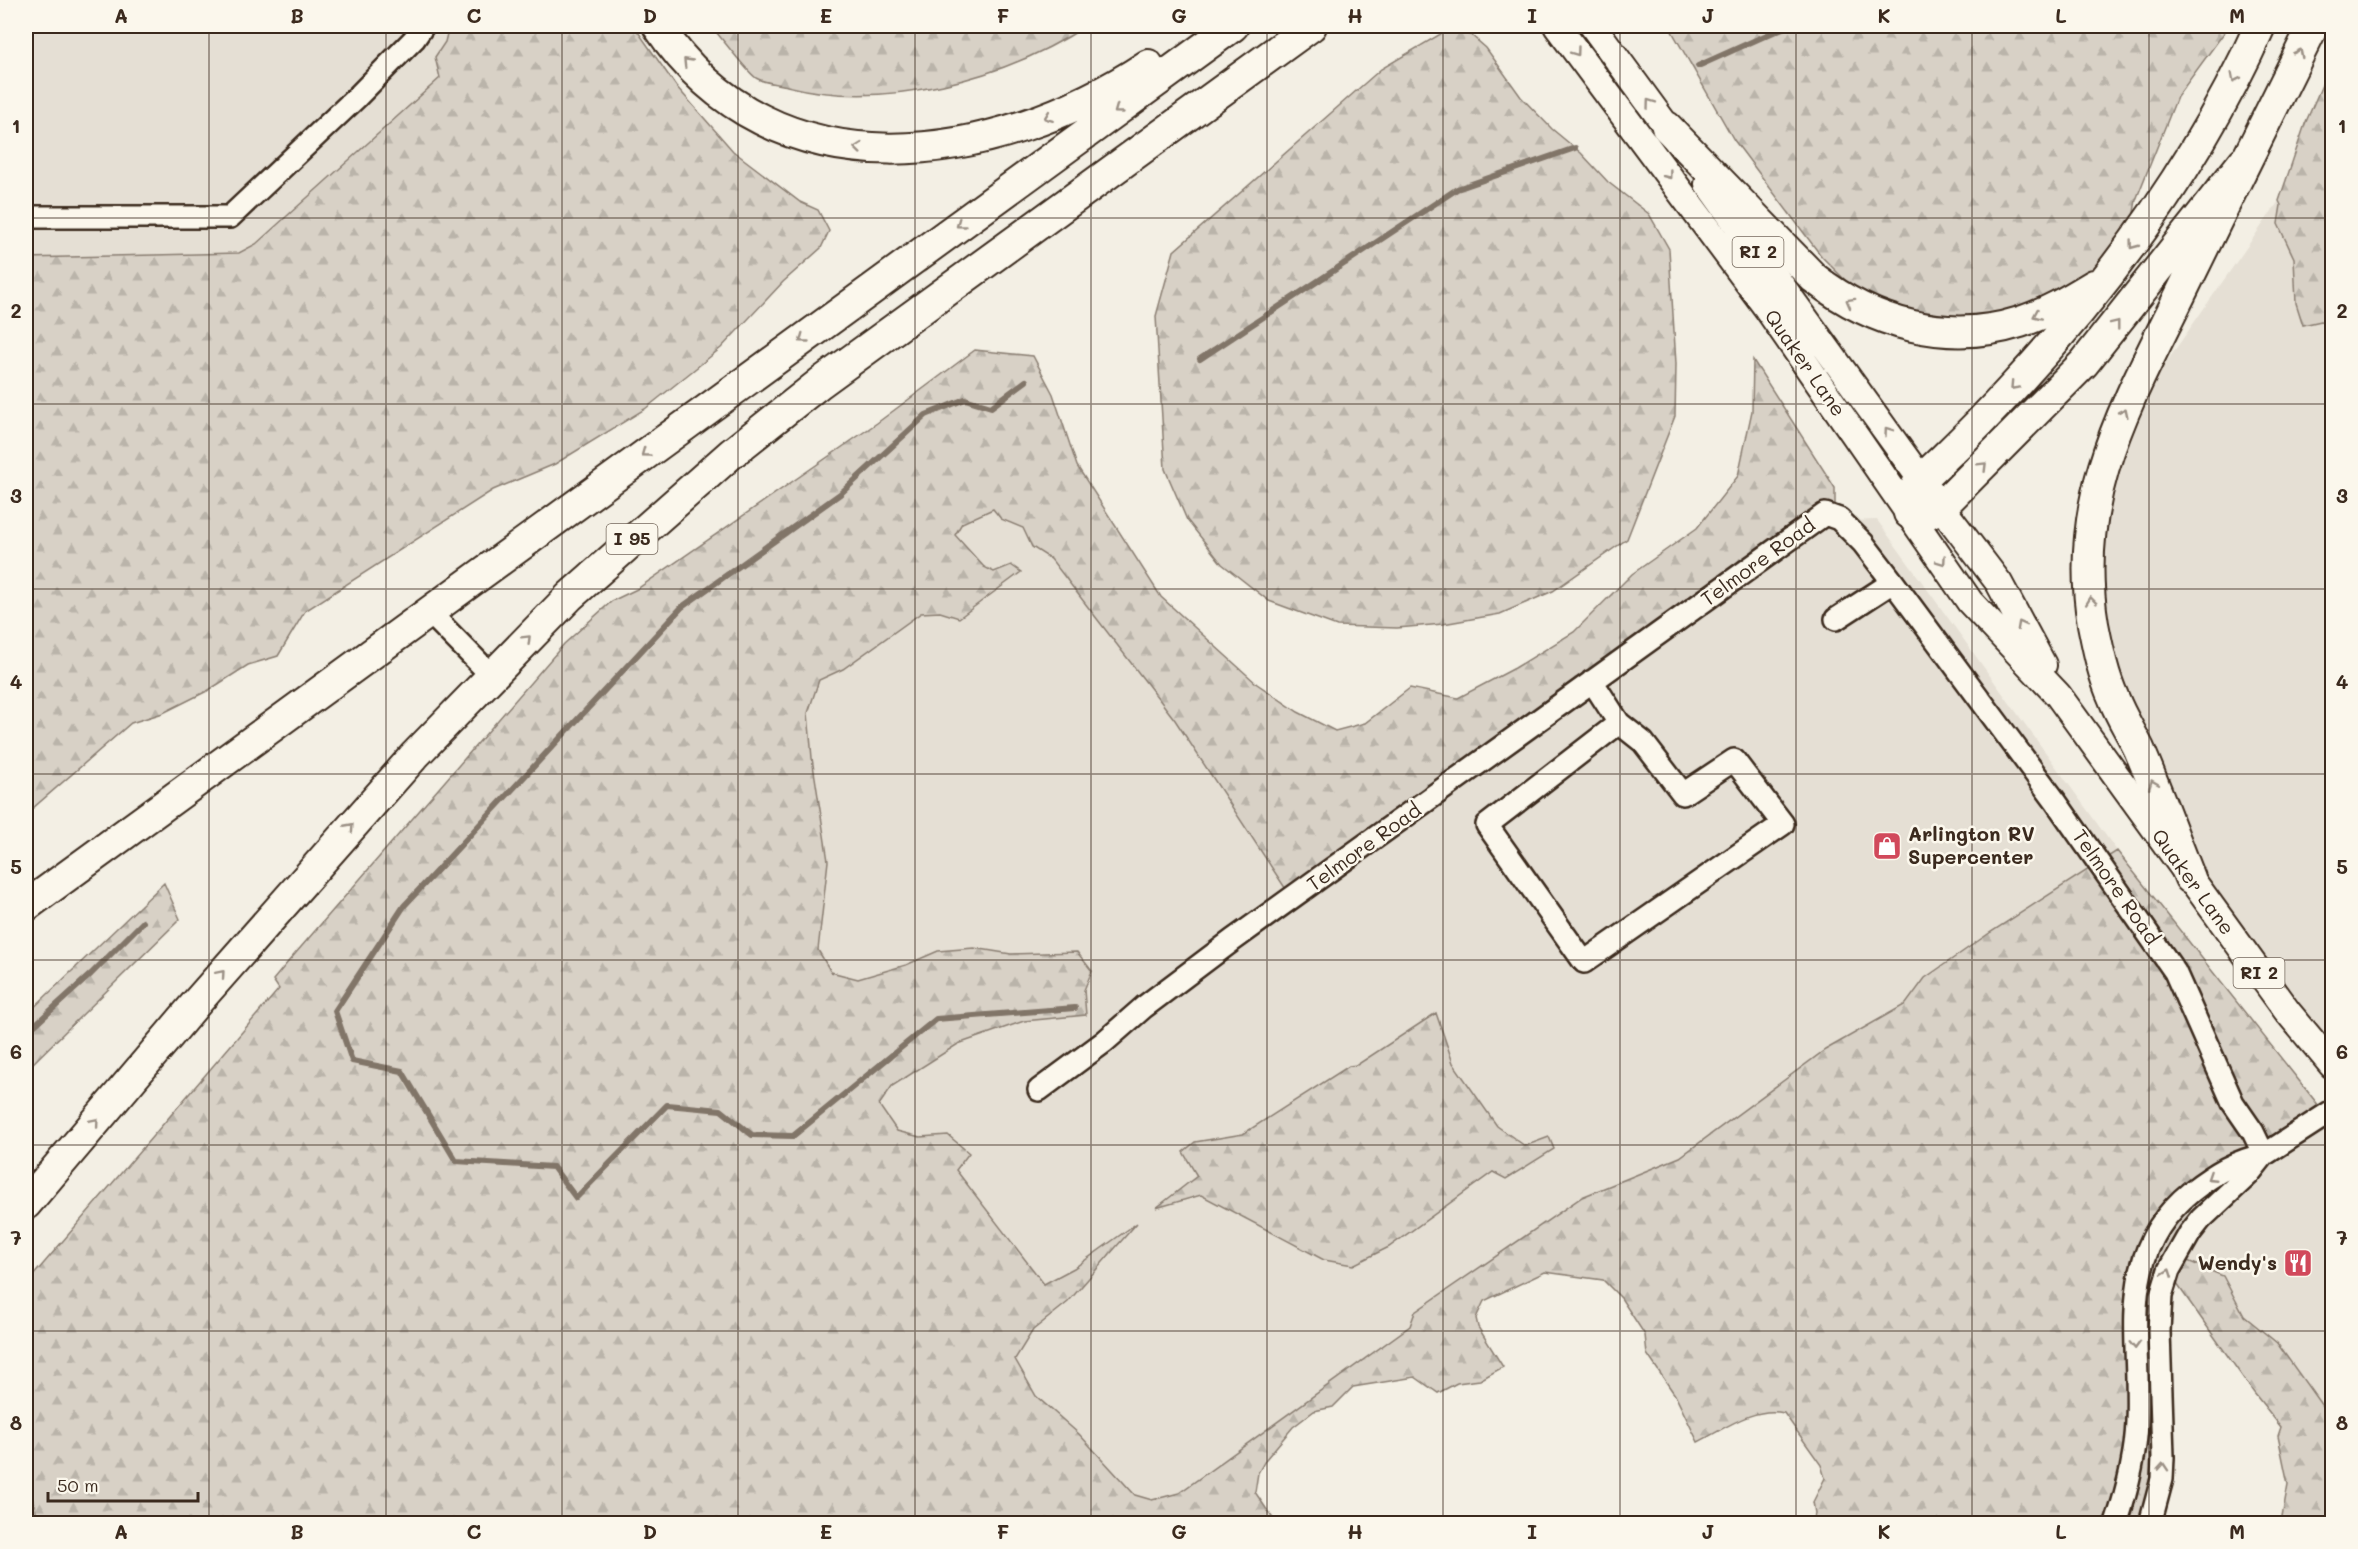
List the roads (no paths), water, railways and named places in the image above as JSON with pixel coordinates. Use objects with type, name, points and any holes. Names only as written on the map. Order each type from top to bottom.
[{"type":"highway","points":[[658,26],[689,65],[724,95],[745,109],[791,132],[820,142],[884,150],[946,145],[1040,120],[1069,109],[1123,82],[1208,26]]},
{"type":"highway","points":[[26,906],[1233,26]]},
{"type":"highway","name":"I 95","points":[[26,1204],[198,1001],[415,755],[570,596],[732,453],[900,323],[1311,26]]},
{"type":"highway","points":[[2244,161],[2084,363],[1941,507],[1927,513],[1909,513],[1912,492],[1922,478],[2017,383],[2076,317],[2134,243],[2181,175],[2229,91],[2260,26]]},
{"type":"highway","points":[[2190,878],[2138,747],[2113,698],[2104,672],[2090,596],[2089,540],[2098,482],[2116,428],[2244,161],[2313,26]]},
{"type":"highway","points":[[1667,127],[1814,278],[1834,293],[1880,317],[1911,326],[1945,331],[2001,327],[2044,312],[2107,278]]},
{"type":"main road","name":"Quaker Lane","points":[[1557,26],[1767,308],[1970,602],[2058,695],[2287,1011],[2332,1065]]},
{"type":"main road","name":"Quaker Lane","points":[[1593,26],[1941,507],[1999,583],[2058,695]]},
{"type":"street","points":[[26,217],[230,218],[357,97],[414,39],[423,26]]},
{"type":"street","name":"Telmore Road","points":[[1039,1090],[1104,1042],[1144,1007],[1825,514],[1839,519],[1863,543],[1893,582],[2056,802],[2175,972],[2234,1103],[2253,1132],[2264,1155]]},
{"type":"street","points":[[1836,619],[1893,582]]},
{"type":"street","points":[[428,611],[491,675]]},
{"type":"street","points":[[1592,681],[1619,723],[1643,742],[1683,795],[1734,760],[1783,824],[1584,962],[1487,825],[1619,723]]},
{"type":"street","points":[[2150,1524],[2162,1479],[2159,1331],[2163,1287],[2169,1270],[2190,1233],[2201,1219],[2249,1174],[2264,1155],[2332,1111]]},
{"type":"street","points":[[2115,1524],[2132,1465],[2137,1422],[2135,1326],[2141,1264],[2160,1226],[2183,1199],[2225,1168],[2244,1159],[2264,1155]]},
{"type":"waterway","points":[[1698,66],[1787,26]]},
{"type":"waterway","points":[[1200,359],[1457,189],[1575,148]]},
{"type":"waterway","points":[[1026,381],[991,407],[965,399],[926,415],[840,494],[682,607],[404,906],[335,1011],[352,1061],[402,1071],[456,1161],[553,1167],[576,1198],[667,1105],[721,1110],[752,1135],[793,1136],[936,1019],[1075,1008]]},
{"type":"waterway","points":[[26,1033],[91,974],[143,922]]},
{"type":"place","name":"Arlington RV Supercenter","points":[[1887,846]]},
{"type":"place","name":"Wendy's","points":[[2298,1263]]}]
